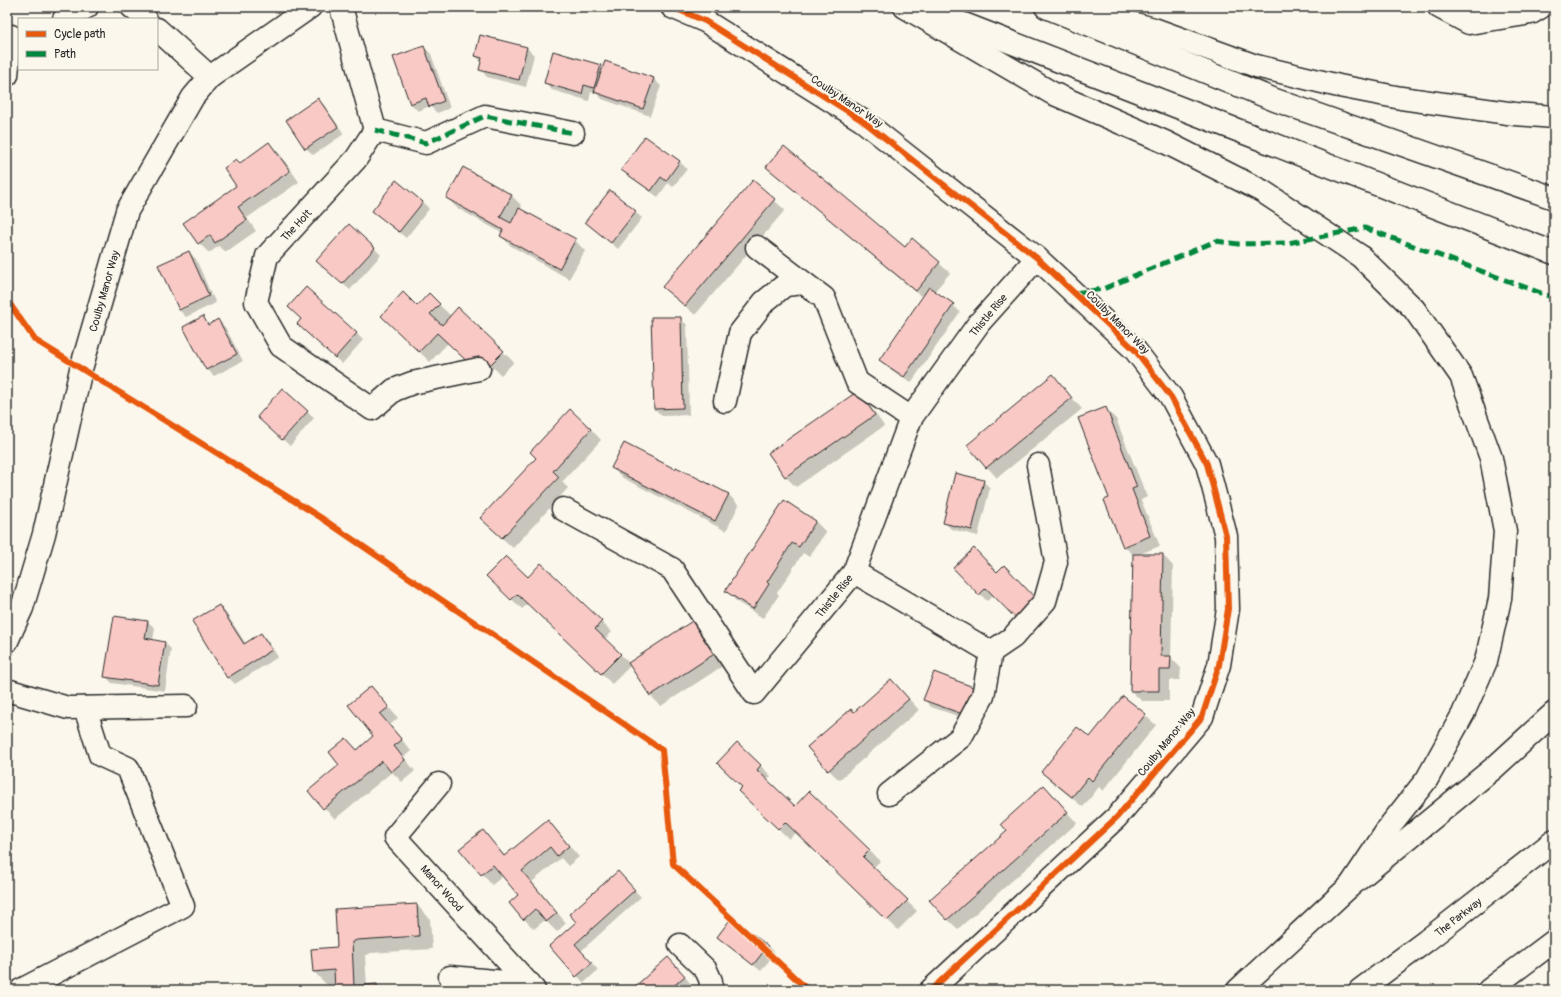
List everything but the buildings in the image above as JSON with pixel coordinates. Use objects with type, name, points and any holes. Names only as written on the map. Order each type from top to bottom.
[{"type":"main road","points":[[66,18],[87,7]]},
{"type":"main road","points":[[132,7],[145,18]]},
{"type":"main road","name":"Coulby Manor Way","points":[[7,641],[22,608],[44,534],[81,369],[127,210],[194,97],[210,77],[310,7]]},
{"type":"main road","points":[[341,7],[375,130],[426,143],[485,116],[573,133]]},
{"type":"main road","name":"Coulby Manor Way","points":[[672,7],[705,21],[863,121],[1037,258],[1135,350],[1171,397],[1207,464],[1226,536],[1228,608],[1219,665],[1202,717],[1116,817],[932,990]]},
{"type":"main road","points":[[905,7],[1052,94],[1165,142],[1262,191],[1360,256],[1414,309],[1461,376],[1491,458],[1505,531],[1500,599],[1486,661],[1463,714],[1427,779],[1392,823],[1350,886]]},
{"type":"main road","points":[[920,7],[1554,253]]},
{"type":"main road","points":[[1046,7],[1275,100],[1554,198]]},
{"type":"main road","points":[[1070,7],[1154,29],[1256,66],[1339,86],[1401,98],[1515,114],[1554,117]]},
{"type":"main road","points":[[1439,7],[1470,23],[1531,13],[1541,7]]},
{"type":"main road","points":[[158,30],[210,77]]},
{"type":"main road","points":[[7,75],[12,36]]},
{"type":"main road","name":"The Holt","points":[[375,130],[356,159],[267,256],[256,302],[281,346],[372,409],[394,390],[412,383],[479,369]]},
{"type":"main road","points":[[757,247],[824,298],[858,382],[911,418]]},
{"type":"main road","name":"Thistle Rise","points":[[563,509],[672,569],[754,693],[854,572],[911,418],[979,323],[1037,258]]},
{"type":"main road","points":[[725,401],[740,333],[764,302],[785,285],[804,283]]},
{"type":"main road","points":[[889,794],[961,737],[983,696],[991,652],[1013,637],[1045,601],[1056,562],[1038,465]]},
{"type":"main road","points":[[854,572],[991,652]]},
{"type":"main road","points":[[7,690],[68,708],[186,706]]},
{"type":"main road","points":[[21,990],[183,906],[128,768],[100,755],[85,708]]},
{"type":"main road","points":[[1238,990],[1350,886],[1495,767],[1554,713]]},
{"type":"main road","name":"Manor Wood","points":[[439,784],[395,837],[532,987]]},
{"type":"main road","name":"The Parkway","points":[[1360,990],[1426,941],[1554,841]]},
{"type":"main road","points":[[1489,990],[1554,941]]},
{"type":"main road","points":[[680,945],[706,970],[711,980],[710,990]]},
{"type":"main road","points":[[450,977],[532,987]]},
{"type":"marked path","points":[[375,130],[426,143],[485,116],[573,133]]},
{"type":"marked path","points":[[1075,293],[1103,289],[1216,241],[1238,244],[1288,243],[1365,228],[1554,298]]},
{"type":"cycle path","points":[[672,7],[705,21],[863,121],[1037,258],[1135,350],[1171,397],[1207,464],[1226,536],[1228,609],[1219,665],[1202,717],[1117,817],[931,990]]},
{"type":"cycle path","points":[[7,300],[35,340],[320,517],[662,750],[673,864],[808,990]]}]
